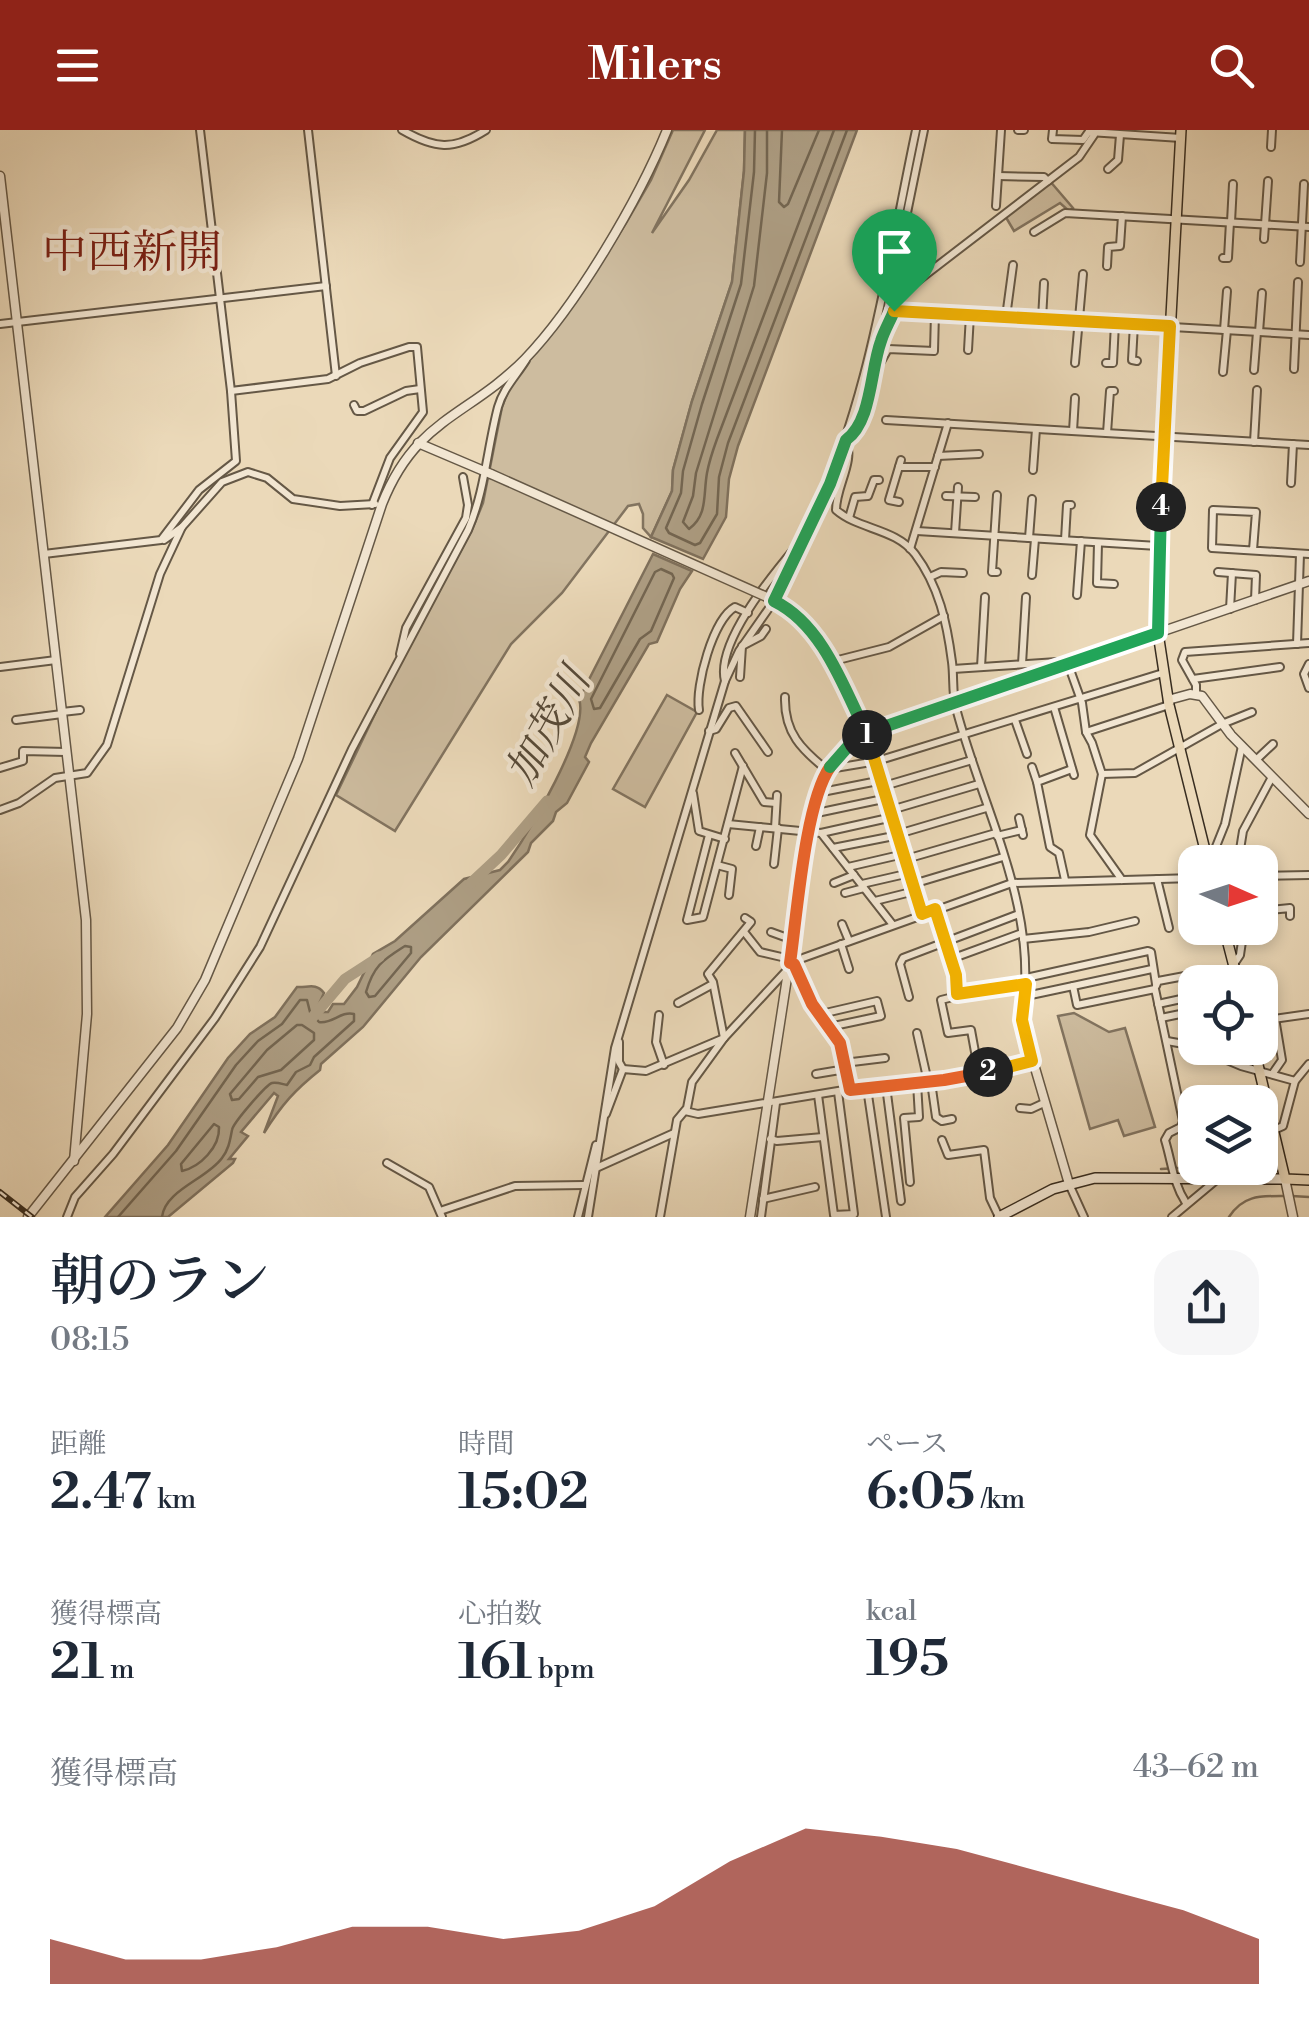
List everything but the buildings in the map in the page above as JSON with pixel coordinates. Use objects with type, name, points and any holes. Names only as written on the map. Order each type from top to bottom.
[{"type":"main road","points":[[1181,134],[1158,546],[1158,633],[1168,702],[1204,845]]},
{"type":"main road","points":[[1229,945],[1234,964]]},
{"type":"main road","points":[[1259,1065],[1264,1085]]},
{"type":"main road","points":[[1278,1147],[1285,1178]]},
{"type":"main road","points":[[999,1217],[1068,1184],[1108,1177],[1178,1177]]},
{"type":"main road","points":[[1278,1178],[1309,1180]]},
{"type":"street","points":[[161,540],[198,490],[236,461],[200,130]]},
{"type":"street","points":[[308,130],[336,376]]},
{"type":"street","points":[[402,130],[430,145],[448,145],[486,130]]},
{"type":"street","points":[[67,1217],[75,1198],[155,1100],[246,970],[271,926],[352,749],[468,530],[480,502],[498,407],[507,386],[604,248],[646,176],[667,130]]},
{"type":"street","points":[[916,130],[836,505],[838,512],[883,531],[910,549],[930,577],[944,616],[955,704],[1020,914],[1026,981],[1022,1020],[1068,1184],[1084,1217]]},
{"type":"street","points":[[583,1217],[597,1168],[618,1036],[725,681],[807,533],[862,412],[924,130]]},
{"type":"street","points":[[996,206],[1001,130]]},
{"type":"street","points":[[1053,130],[1052,139],[1083,140],[1091,133],[1181,134]]},
{"type":"street","points":[[1272,130],[1272,148]]},
{"type":"street","points":[[898,296],[1079,157],[1091,133]]},
{"type":"street","points":[[1108,169],[1118,160],[1120,134]]},
{"type":"street","points":[[0,176],[88,966],[74,1162]]},
{"type":"street","points":[[998,176],[1046,179]]},
{"type":"street","points":[[1264,239],[1268,181]]},
{"type":"street","points":[[1222,258],[1228,258],[1233,184]]},
{"type":"street","points":[[1300,262],[1305,226],[1304,184]]},
{"type":"street","points":[[881,338],[898,296],[910,235],[907,210]]},
{"type":"street","points":[[1034,232],[1066,213],[1305,226]]},
{"type":"street","points":[[1107,266],[1108,247],[1120,246],[1122,216]]},
{"type":"street","points":[[1006,317],[1012,265]]},
{"type":"street","points":[[1075,363],[1083,274]]},
{"type":"street","points":[[1294,369],[1298,282]]},
{"type":"street","points":[[1042,319],[1044,283]]},
{"type":"street","points":[[0,324],[326,286]]},
{"type":"street","points":[[1224,372],[1226,291]]},
{"type":"street","points":[[1254,370],[1262,293]]},
{"type":"street","points":[[894,311],[1309,334]]},
{"type":"street","points":[[874,369],[888,349],[934,351],[935,313]]},
{"type":"street","points":[[968,350],[970,315]]},
{"type":"street","points":[[1106,363],[1113,364],[1116,323]]},
{"type":"street","points":[[1134,324],[1132,360],[1136,360]]},
{"type":"street","points":[[28,1217],[177,1028],[205,980],[298,759],[390,458],[423,412],[418,349],[414,347],[360,363],[336,376],[231,391]]},
{"type":"street","points":[[377,504],[418,442],[503,379],[529,354]]},
{"type":"street","points":[[354,405],[364,411],[421,389]]},
{"type":"street","points":[[1254,442],[1257,390]]},
{"type":"street","points":[[1107,433],[1110,391],[1114,391]]},
{"type":"street","points":[[1074,431],[1075,398]]},
{"type":"street","points":[[886,420],[1309,445]]},
{"type":"street","points":[[910,549],[948,424]]},
{"type":"street","points":[[1033,470],[1036,428]]},
{"type":"street","points":[[418,442],[772,600],[801,618],[830,662],[866,733],[922,914]]},
{"type":"street","points":[[1290,484],[1293,444]]},
{"type":"street","points":[[938,456],[979,454]]},
{"type":"street","points":[[899,502],[888,500],[900,464],[935,466]]},
{"type":"street","points":[[0,810],[19,803],[56,778],[87,774],[107,745],[160,574],[182,527],[222,482],[248,472],[267,478],[293,498],[340,506],[377,504]]},
{"type":"street","points":[[400,655],[406,628],[466,518],[468,504],[463,477]]},
{"type":"street","points":[[849,518],[855,496],[868,496],[874,480],[878,480]]},
{"type":"street","points":[[955,534],[958,487]]},
{"type":"street","points":[[997,495],[992,572],[997,572]]},
{"type":"street","points":[[946,496],[975,497]]},
{"type":"street","points":[[1032,499],[1032,576]]},
{"type":"street","points":[[1065,540],[1067,505],[1071,506]]},
{"type":"street","points":[[1253,550],[1256,512],[1213,510],[1212,548],[1304,554],[1298,585],[1297,644]]},
{"type":"street","points":[[1030,516],[1043,517]]},
{"type":"street","points":[[44,554],[161,540],[182,527]]},
{"type":"street","points":[[917,531],[1158,546]]},
{"type":"street","points":[[725,681],[724,659],[748,612],[807,533]]},
{"type":"street","points":[[1077,594],[1081,542]]},
{"type":"street","points":[[1098,542],[1097,583],[1114,584]]},
{"type":"street","points":[[930,577],[941,572],[964,573]]},
{"type":"street","points":[[1218,572],[1256,575],[1256,600]]},
{"type":"street","points":[[1230,608],[1232,573]]},
{"type":"street","points":[[761,1217],[767,1139],[812,814],[828,770],[852,742],[866,733],[1309,582]]},
{"type":"street","points":[[982,666],[985,597]]},
{"type":"street","points":[[1022,664],[1026,597]]},
{"type":"street","points":[[699,710],[705,664],[726,612],[734,607],[748,612]]},
{"type":"street","points":[[830,662],[889,648],[944,616]]},
{"type":"street","points":[[742,646],[762,636],[766,629]]},
{"type":"street","points":[[740,677],[742,646]]},
{"type":"street","points":[[1196,694],[1182,660],[1184,652],[1308,646]]},
{"type":"street","points":[[0,667],[56,660]]},
{"type":"street","points":[[953,668],[1068,664]]},
{"type":"street","points":[[1068,664],[1102,774],[1090,836],[1122,880]]},
{"type":"street","points":[[1309,664],[1304,674],[1309,688]]},
{"type":"street","points":[[1192,678],[1280,667]]},
{"type":"street","points":[[785,697],[786,716],[798,747],[828,770],[877,761],[1163,674]]},
{"type":"street","points":[[1086,732],[1168,702],[1196,694],[1202,696],[1222,724],[1309,814]]},
{"type":"street","points":[[710,731],[716,730],[729,708],[736,706],[768,752]]},
{"type":"street","points":[[1037,782],[1073,772],[1054,707]]},
{"type":"street","points":[[16,720],[80,710]]},
{"type":"street","points":[[1102,774],[1134,773],[1222,724],[1252,712]]},
{"type":"street","points":[[1015,720],[1027,754]]},
{"type":"street","points":[[1104,726],[1110,739]]},
{"type":"street","points":[[1256,760],[1272,744]]},
{"type":"street","points":[[1217,845],[1242,746]]},
{"type":"street","points":[[0,768],[23,761],[24,751],[66,752]]},
{"type":"street","points":[[735,753],[764,802],[776,799],[774,864]]},
{"type":"street","points":[[817,793],[884,783],[972,760]]},
{"type":"street","points":[[710,835],[687,920],[703,918],[743,766]]},
{"type":"street","points":[[1032,767],[1050,848],[1059,853],[1065,881]]},
{"type":"street","points":[[1241,845],[1243,830],[1272,777]]},
{"type":"street","points":[[728,824],[821,833],[979,784]]},
{"type":"street","points":[[692,792],[696,798],[697,828],[725,839]]},
{"type":"street","points":[[812,814],[888,798]]},
{"type":"street","points":[[833,848],[899,834],[986,808]]},
{"type":"street","points":[[848,867],[996,834],[1022,832],[1019,818]]},
{"type":"street","points":[[756,846],[760,827]]},
{"type":"street","points":[[821,833],[893,925]]},
{"type":"street","points":[[874,901],[1004,857]]},
{"type":"street","points":[[718,865],[732,869],[729,895]]},
{"type":"street","points":[[845,894],[910,873]]},
{"type":"street","points":[[834,884],[854,875]]},
{"type":"street","points":[[1278,876],[1309,875]]},
{"type":"street","points":[[660,1217],[678,1116],[685,1111],[692,1082],[724,1038],[790,964],[1012,883],[1178,878]]},
{"type":"street","points":[[1156,922],[1168,923],[1157,879]]},
{"type":"street","points":[[1278,909],[1290,908],[1290,916]]},
{"type":"street","points":[[935,909],[957,994],[1151,952],[1183,1121],[1181,1127],[1165,1136],[1173,1184],[1186,1203]]},
{"type":"street","points":[[909,998],[900,961],[1020,914]]},
{"type":"street","points":[[724,1038],[708,974],[745,933],[751,922],[745,918]]},
{"type":"street","points":[[951,959],[1023,936],[1090,932],[1134,921]]},
{"type":"street","points":[[842,924],[849,969]]},
{"type":"street","points":[[771,932],[793,940]]},
{"type":"street","points":[[745,933],[760,952],[790,964],[840,1043],[850,1090]]},
{"type":"street","points":[[1234,964],[1241,945]]},
{"type":"street","points":[[1026,996],[1152,969]]},
{"type":"street","points":[[1072,986],[1077,1005],[1178,977]]},
{"type":"street","points":[[678,1003],[713,984]]},
{"type":"street","points":[[949,998],[941,1000],[949,1036],[970,1030],[979,1074]]},
{"type":"street","points":[[1158,1004],[1178,1000]]},
{"type":"street","points":[[821,1014],[877,1001],[881,1016],[830,1028]]},
{"type":"street","points":[[1161,1018],[1178,1014]]},
{"type":"street","points":[[1278,1018],[1309,1014]]},
{"type":"street","points":[[659,1015],[656,1042],[664,1065]]},
{"type":"street","points":[[916,1033],[936,1116],[942,1121],[952,1119]]},
{"type":"street","points":[[618,1036],[618,1062],[623,1069],[646,1072],[724,1038]]},
{"type":"street","points":[[1273,1073],[1282,1060],[1278,1036]]},
{"type":"street","points":[[1166,1041],[1178,1043]]},
{"type":"street","points":[[816,1074],[885,1058]]},
{"type":"street","points":[[685,1111],[703,1113],[930,1082],[1032,1061]]},
{"type":"street","points":[[1278,1128],[1283,1126],[1296,1081],[1309,1064]]},
{"type":"street","points":[[1246,1065],[1296,1081]]},
{"type":"street","points":[[583,1217],[584,1185],[623,1069]]},
{"type":"street","points":[[910,1182],[904,1118],[919,1117],[918,1083]]},
{"type":"street","points":[[886,1086],[901,1202]]},
{"type":"street","points":[[867,1088],[886,1217]]},
{"type":"street","points":[[818,1095],[832,1216],[854,1214],[838,1092]]},
{"type":"street","points":[[1020,1108],[1044,1104]]},
{"type":"street","points":[[79,1120],[84,1128],[98,1131]]},
{"type":"street","points":[[584,1185],[597,1168],[675,1133]]},
{"type":"street","points":[[767,1139],[777,1142],[823,1136]]},
{"type":"street","points":[[750,1217],[767,1139]]},
{"type":"street","points":[[942,1140],[948,1154],[984,1150],[990,1198],[999,1217]]},
{"type":"street","points":[[388,1162],[428,1186],[441,1214],[515,1186],[584,1185]]},
{"type":"street","points":[[1285,1178],[1293,1217]]},
{"type":"street","points":[[1172,1217],[1212,1185]]},
{"type":"street","points":[[763,1198],[814,1187]]},
{"type":"shaded area","points":[[673,130],[705,130],[652,233],[689,180],[717,130],[745,130],[732,282],[692,401],[673,470],[672,491],[651,537],[643,528],[639,504],[628,506],[562,593],[511,644],[395,831],[336,795],[398,666],[471,532],[483,503],[502,407],[510,386],[586,286],[651,180]]},
{"type":"shaded area","points":[[1049,180],[1073,208],[1069,211],[1060,203],[1014,231],[1004,214]]},
{"type":"shaded area","points":[[667,695],[697,712],[645,807],[613,789]]},
{"type":"shaded area","points":[[1074,1013],[1109,1032],[1125,1028],[1155,1127],[1124,1136],[1118,1120],[1090,1129],[1058,1016]]},
{"type":"water","points":[[745,130],[857,130],[738,446],[729,479],[726,517],[703,559],[651,537],[672,491],[673,470],[692,401],[732,282]]},
{"type":"water","points":[[653,554],[692,571],[657,642],[649,644],[591,743],[585,757],[589,762],[567,803],[531,843],[528,852],[421,957],[363,1027],[289,1098],[264,1133],[278,1096],[274,1093],[241,1132],[248,1136],[229,1159],[235,1159],[233,1163],[168,1217],[105,1217],[168,1145],[228,1058],[250,1034],[275,1017],[297,987],[315,987],[324,993],[318,1006],[321,1012],[328,1012],[333,1004],[344,1004],[373,954],[395,941],[464,879],[500,870],[508,862],[567,757],[580,714],[579,699]]},
{"type":"waterway","name":"加茂川","points":[[471,883],[547,801]]},
{"type":"waterway","name":"加茂川","points":[[312,1018],[345,979],[379,957]]},
{"type":"waterway","points":[[1161,1169],[1178,1168]]},
{"type":"waterway","points":[[1229,1217],[1246,1201],[1284,1196]]},
{"type":"waterway","points":[[1292,1196],[1309,1197]]},
{"type":"railway","points":[[0,1192],[32,1217]]},
{"type":"district","name":"中西新開","points":[[132,251]]},
{"type":"route","points":[[894,311],[881,338],[867,400],[774,601],[801,618],[852,702],[866,733],[872,745],[922,914],[935,909],[956,975],[957,994],[1026,984],[1022,1020],[1032,1061],[946,1080],[850,1090],[840,1043],[812,1004],[798,970],[790,963],[813,810],[827,770],[852,742],[866,733],[1158,633],[1170,326],[894,311]]}]
